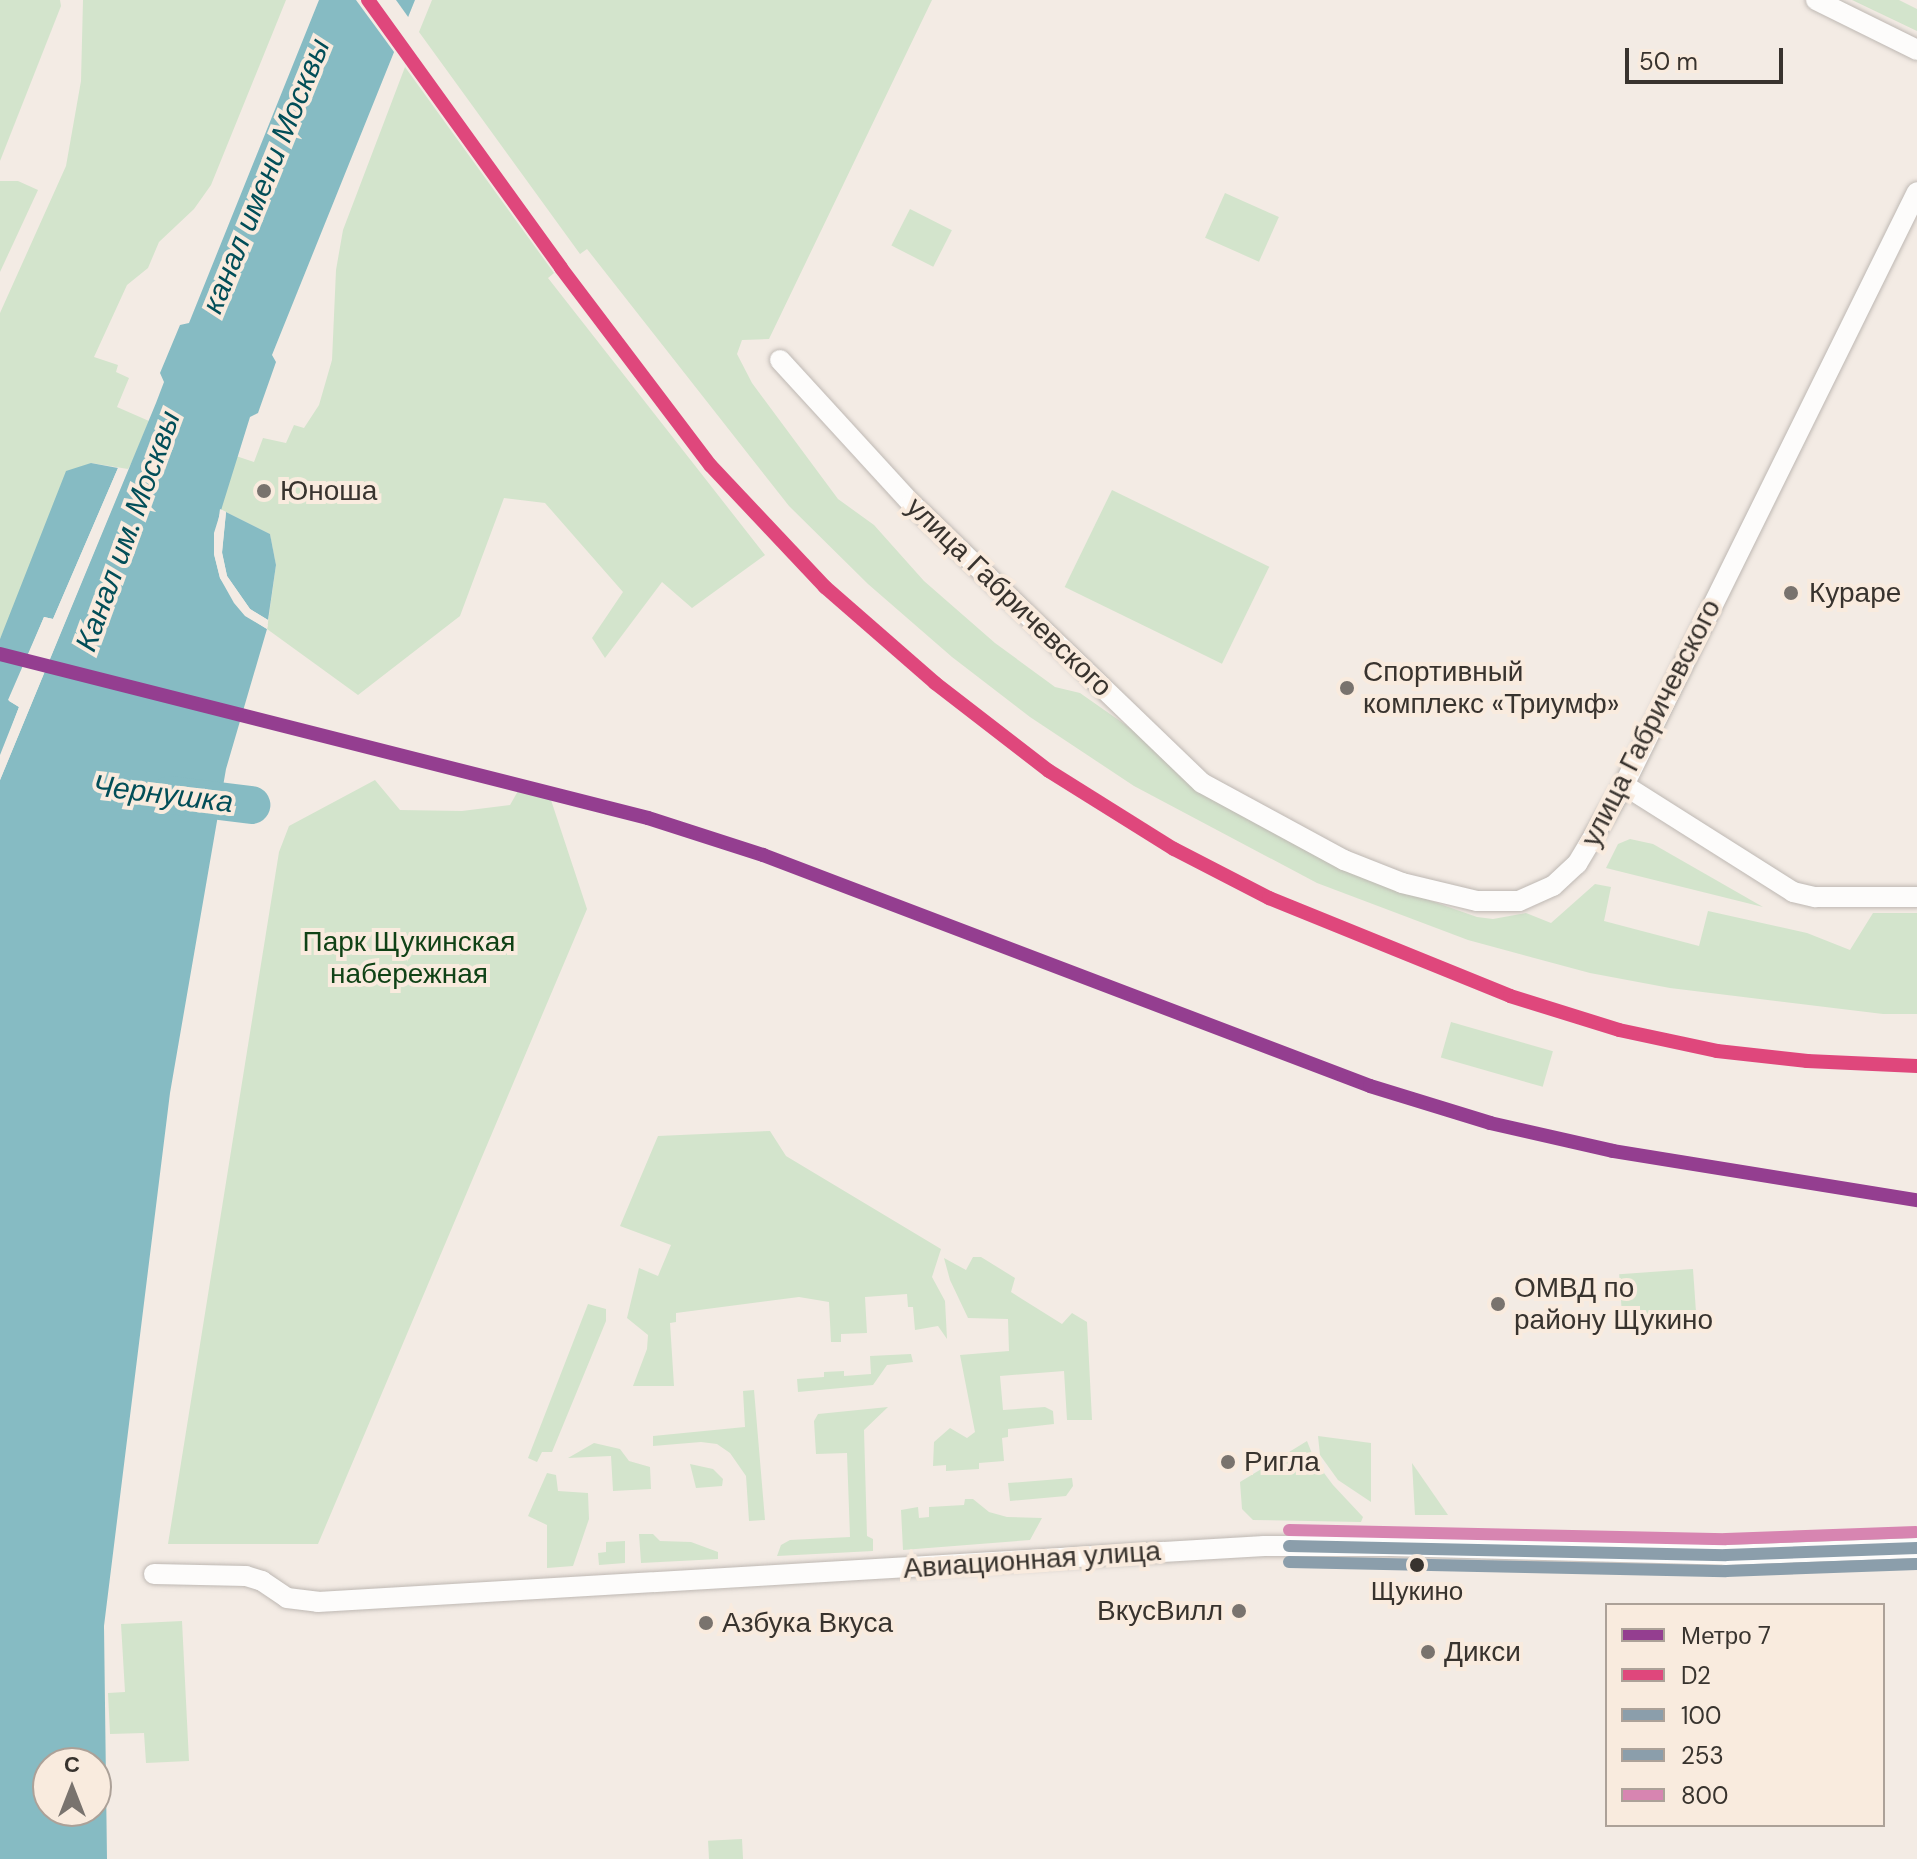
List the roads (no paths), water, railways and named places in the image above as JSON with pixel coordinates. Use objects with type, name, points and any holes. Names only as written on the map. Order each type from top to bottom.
[{"type":"street","points":[[1816,0],[1917,50]]},
{"type":"street","name":"улица Габричевского","points":[[780,360],[912,504],[1202,783],[1344,860],[1402,883],[1452,897],[1519,901],[1553,886],[1577,864],[1624,785],[1917,192]]},
{"type":"street","points":[[1624,785],[1793,892],[1815,897],[1917,897]]},
{"type":"street","name":"Авиационная улица","points":[[154,1574],[246,1576],[262,1581],[287,1598],[318,1602],[876,1572],[1141,1551],[1249,1547],[1390,1546],[1726,1555],[1917,1548]]},
{"type":"water","points":[[319,0],[415,0],[272,355],[276,362],[258,413],[250,417],[214,533],[214,554],[220,578],[245,616],[267,629],[226,769],[170,1093],[104,1626],[106,1747],[32,1747],[32,1827],[107,1827],[107,1859],[0,1859],[0,780],[156,403],[164,382],[160,373],[180,325],[189,323]]},
{"type":"water","points":[[91,463],[118,468],[53,619],[44,617],[9,701],[19,707],[0,755],[0,639],[66,471]]},
{"type":"water","points":[[226,512],[270,534],[276,565],[268,620],[250,609],[227,576],[222,553]]},
{"type":"waterway","name":"Чернушка","points":[[170,795],[251,805]]},
{"type":"metro line","name":"7","points":[[0,654],[648,818],[763,855],[1370,1086],[1490,1123],[1613,1151],[1917,1200]]},
{"type":"place","name":"Юноша","points":[[264,491]]},
{"type":"place","name":"Кураре","points":[[1791,593]]},
{"type":"place","name":"Спортивный комплекс «Триумф»","points":[[1347,688]]},
{"type":"place","name":"ОМВД по району Щукино","points":[[1498,1304]]},
{"type":"place","name":"Ригла","points":[[1228,1462]]},
{"type":"place","name":"Щукино","points":[[1417,1565]]},
{"type":"place","name":"ВкусВилл","points":[[1239,1611]]},
{"type":"place","name":"Азбука Вкуса","points":[[706,1623]]},
{"type":"place","name":"Дикси","points":[[1428,1652]]},
{"type":"water label","name":"канал имени Москвы","points":[[266,176]]},
{"type":"water label","name":"Канал им. Москвы","points":[[128,531]]},
{"type":"park label","name":"Парк Щукинская набережная","points":[[409,958]]}]
